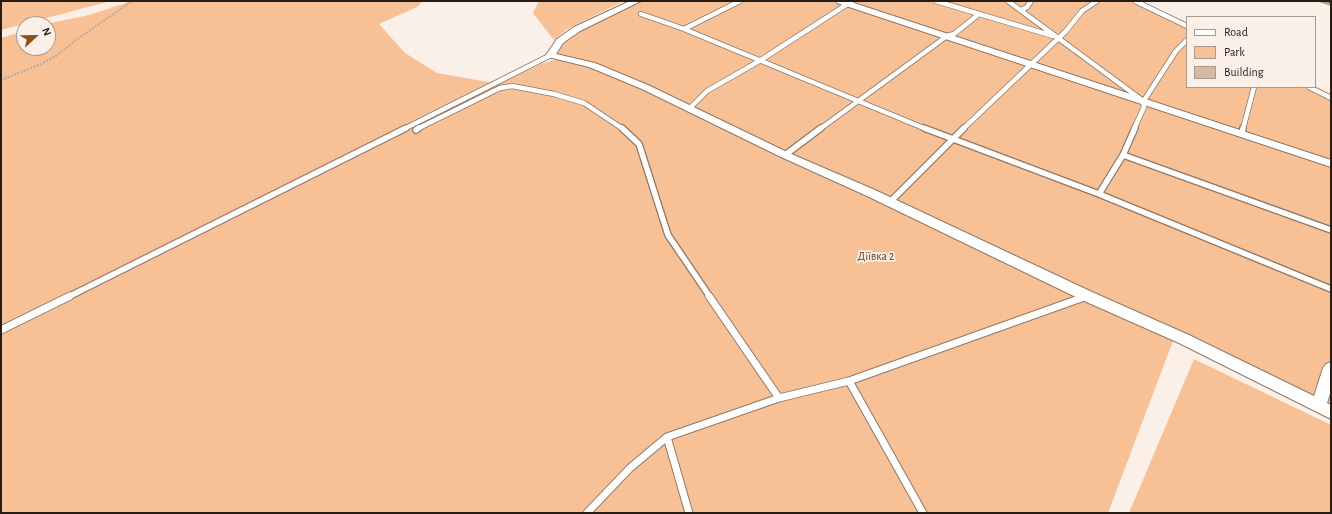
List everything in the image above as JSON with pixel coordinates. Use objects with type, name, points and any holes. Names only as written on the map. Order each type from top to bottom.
[{"type":"street","points":[[637,1],[577,29],[560,40],[551,55],[592,65],[645,87],[785,155],[890,202],[1088,296],[1184,339],[1324,409],[1331,368]]},
{"type":"street","points":[[847,2],[1331,164]]},
{"type":"lane","points":[[684,29],[740,1]]},
{"type":"lane","points":[[936,1],[1058,38]]},
{"type":"lane","points":[[1008,1],[1143,102]]},
{"type":"lane","points":[[1021,10],[1027,7],[1031,1]]},
{"type":"lane","points":[[890,202],[952,140],[1033,64],[1066,31],[1082,11],[1097,1]]},
{"type":"lane","points":[[1135,1],[1186,26]]},
{"type":"lane","points":[[688,109],[707,91],[761,60],[847,2]]},
{"type":"lane","points":[[641,14],[684,29],[860,100],[952,140],[965,143],[1099,194],[1331,289]]},
{"type":"lane","points":[[785,155],[947,36],[954,34],[979,14]]},
{"type":"lane","points":[[1099,194],[1123,155],[1144,107],[1143,102],[1176,51],[1186,41]]},
{"type":"lane","points":[[1,330],[466,99],[551,55]]},
{"type":"lane","points":[[416,130],[500,88],[512,86],[554,94],[584,103],[624,130],[639,144],[668,235],[779,398]]},
{"type":"lane","points":[[1242,134],[1254,88]]},
{"type":"lane","points":[[1311,88],[1331,98]]},
{"type":"lane","points":[[1123,155],[1331,230]]},
{"type":"lane","points":[[587,513],[630,468],[667,437],[779,398],[849,381],[1088,296]]},
{"type":"lane","points":[[849,381],[923,513]]},
{"type":"lane","points":[[667,437],[689,513]]},
{"type":"path","points":[[1,80],[39,65],[56,56],[76,40],[132,1]]},
{"type":"green space","points":[[1,1],[111,1],[54,16],[16,16],[16,26],[1,30]]},
{"type":"green space","name":"Діївка 2","points":[[132,1],[423,1],[417,7],[379,24],[405,53],[437,73],[494,83],[42,307],[39,314],[505,81],[543,63],[556,60],[560,45],[580,31],[641,1],[1141,1],[1186,23],[1186,88],[1316,88],[1316,86],[1331,94],[1331,406],[1176,333],[1108,513],[1,513],[1,38],[16,33],[16,56],[56,56],[56,22],[89,15]]},
{"type":"green space","points":[[539,1],[624,1],[567,29],[554,40],[533,13]]},
{"type":"green space","points":[[1194,359],[1331,425],[1331,513],[1129,513]]}]
